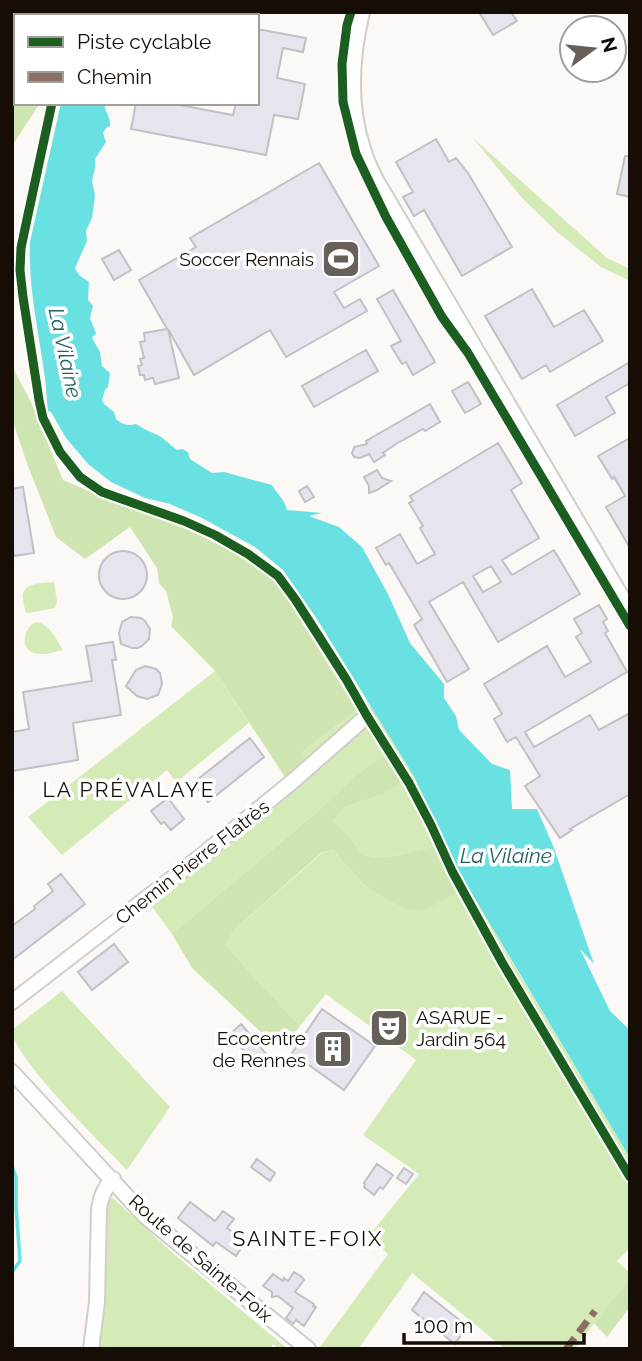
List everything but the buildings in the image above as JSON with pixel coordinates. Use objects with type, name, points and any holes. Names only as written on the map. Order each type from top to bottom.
[{"type":"street","points":[[362,12],[353,66],[352,102],[363,151],[376,180],[630,611]]},
{"type":"street","name":"Chemin Pierre Flatrès","points":[[12,1002],[215,845],[368,716]]},
{"type":"street","name":"Route de Sainte-Foix","points":[[12,1072],[145,1216],[308,1349]]},
{"type":"street","points":[[91,1349],[97,1302],[99,1209],[106,1187],[113,1179]]},
{"type":"green space","points":[[14,67],[14,105],[39,105],[12,146]]},
{"type":"green space","points":[[473,138],[607,258],[630,269],[630,281],[601,267],[557,232],[522,198]]},
{"type":"green space","points":[[12,359],[15,372],[30,400],[63,480],[119,504],[185,527],[255,564],[278,584],[357,710],[301,753],[305,764],[287,780],[215,671],[171,626],[173,617],[166,591],[159,583],[157,568],[130,527],[85,559],[56,537],[12,419]]},
{"type":"green space","points":[[54,582],[57,602],[55,608],[25,612],[23,596],[27,587]]},
{"type":"green space","points":[[36,622],[49,629],[63,650],[41,654],[29,651],[25,643],[26,633]]},
{"type":"green space","points":[[215,671],[249,723],[176,782],[167,770],[62,855],[28,817]]},
{"type":"green space","points":[[367,700],[415,778],[501,943],[630,1158],[630,1248],[617,1261],[630,1273],[630,1278],[574,1349],[505,1349],[412,1273],[358,1349],[320,1347],[388,1254],[368,1237],[419,1174],[363,1135],[416,1060],[326,994],[300,1026],[226,944],[234,930],[323,852],[333,850],[363,884],[405,909],[402,855],[375,858],[361,854],[350,837],[333,821],[345,807],[381,795],[384,755],[355,776],[317,812],[172,934],[141,892],[287,780],[301,753]]},
{"type":"green space","points":[[384,755],[402,783],[381,795],[345,807],[333,821],[350,837],[361,854],[375,858],[434,847],[456,893],[425,910],[405,909],[363,884],[333,850],[322,852],[234,930],[226,944],[300,1026],[284,1048],[263,1034],[192,968],[172,934],[317,812],[355,776]]},
{"type":"green space","points":[[62,991],[170,1107],[127,1170],[61,1102],[16,1043],[12,1030]]},
{"type":"green space","points":[[113,1198],[175,1255],[288,1349],[279,1349],[273,1344],[271,1349],[96,1349],[106,1202]]},
{"type":"green space","points":[[630,1278],[630,1307],[607,1337],[594,1323]]},
{"type":"water","points":[[81,12],[137,12],[137,14]]},
{"type":"water","name":"La Vilaine","points":[[61,105],[105,105],[110,126],[103,133],[106,142],[95,159],[92,218],[86,231],[87,241],[75,268],[79,275],[89,282],[88,300],[93,306],[90,318],[96,333],[92,338],[100,352],[102,366],[110,373],[102,400],[121,423],[136,424],[158,435],[177,450],[188,452],[190,459],[212,473],[224,472],[272,485],[287,510],[322,513],[309,516],[339,527],[362,547],[388,594],[410,643],[444,684],[444,698],[456,716],[459,730],[492,764],[510,770],[512,809],[537,809],[554,848],[594,964],[580,949],[610,1011],[630,1030],[630,1158],[456,867],[415,778],[317,619],[283,570],[255,547],[202,518],[170,504],[145,498],[111,482],[88,464],[48,411],[32,293],[30,242]]},
{"type":"waterway","points":[[12,1166],[16,1177],[20,1261],[12,1272]]},
{"type":"marked path","points":[[566,1349],[595,1311]]},
{"type":"cycle path","points":[[351,12],[342,64],[343,102],[356,154],[386,217],[442,317],[468,353],[630,626]]},
{"type":"cycle path","points":[[52,105],[21,248],[20,270],[39,400],[43,418],[60,452],[80,477],[102,492],[215,535],[278,576],[346,679],[409,783],[452,871],[503,964],[630,1177]]},
{"type":"place","name":"Soccer Rennais","points":[[341,259]]},
{"type":"place","name":"ASARUE - Jardin 564","points":[[389,1028]]},
{"type":"place","name":"Ecocentre de Rennes","points":[[333,1049]]},
{"type":"district","name":"LA PRÉVALAYE","points":[[129,790]]},
{"type":"district","name":"SAINTE-FOIX","points":[[308,1239]]}]
